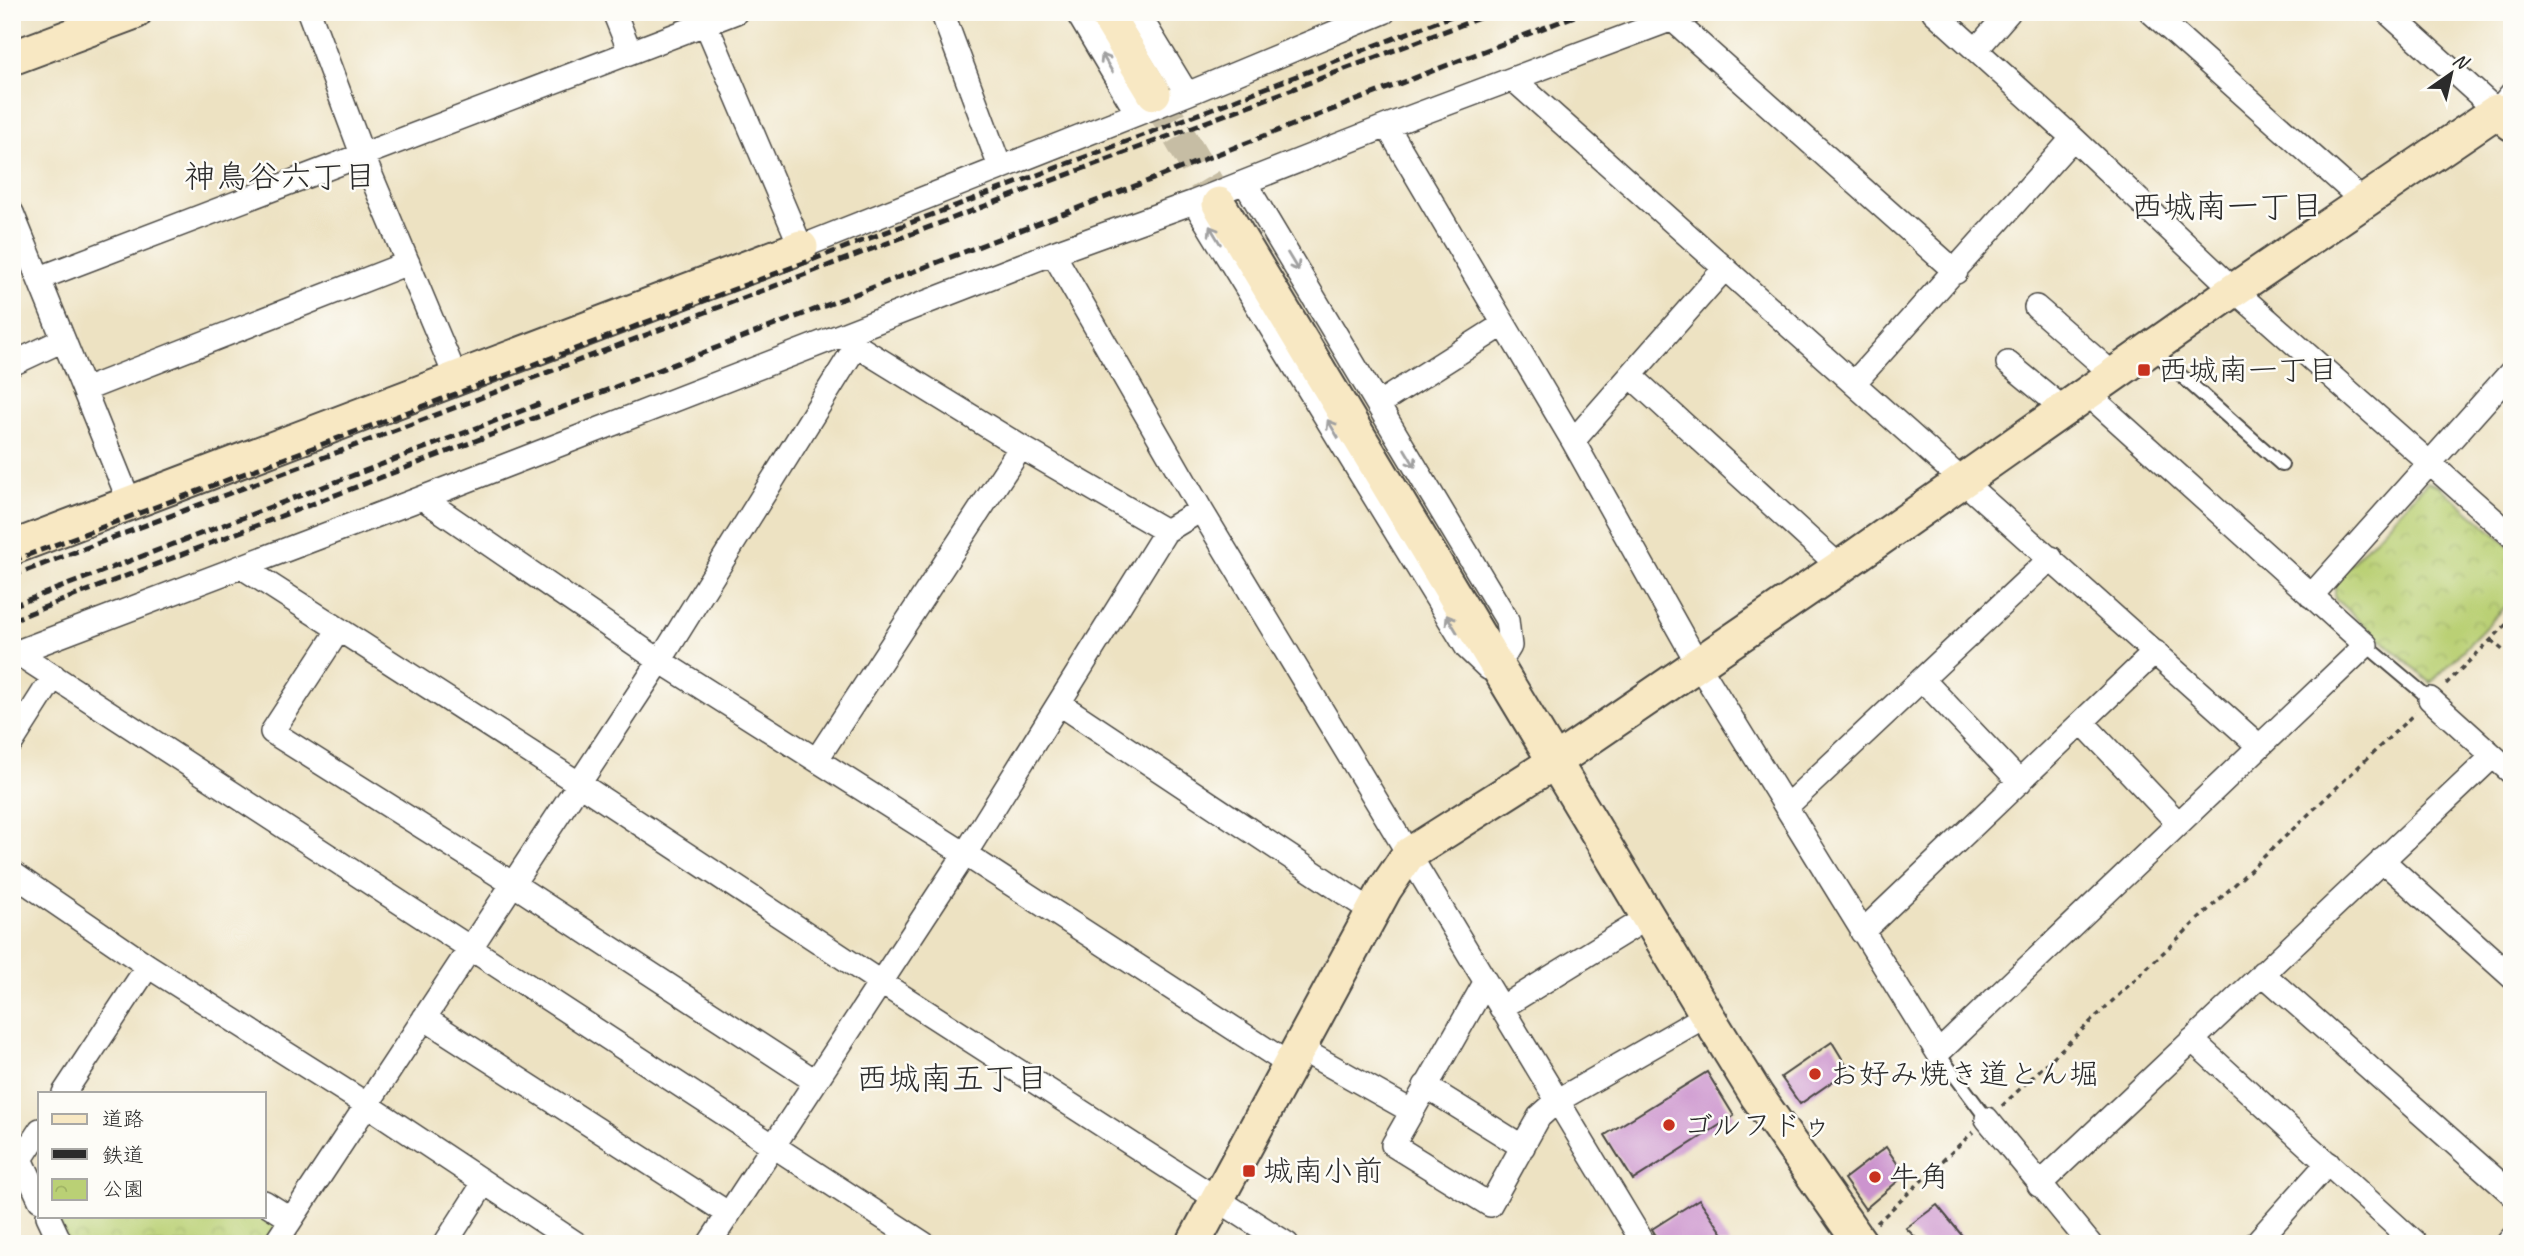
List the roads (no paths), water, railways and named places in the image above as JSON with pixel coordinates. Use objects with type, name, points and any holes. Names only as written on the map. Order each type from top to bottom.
[{"type":"street","points":[[12,57],[135,12]]},
{"type":"street","points":[[309,12],[362,154],[457,380]]},
{"type":"street","points":[[614,12],[630,51]]},
{"type":"street","points":[[40,278],[736,12]]},
{"type":"street","points":[[942,12],[1000,167]]},
{"type":"street","points":[[1077,12],[1145,103]]},
{"type":"street","points":[[1105,12],[1145,103]]},
{"type":"street","points":[[1138,12],[1187,94]]},
{"type":"street","points":[[12,548],[801,247],[1000,167],[1145,103],[1187,94],[1384,12]]},
{"type":"street","points":[[1934,12],[2234,290],[2512,536]]},
{"type":"street","points":[[1976,50],[2009,12]]},
{"type":"street","points":[[2151,12],[2364,202]]},
{"type":"street","points":[[1193,1244],[1373,912],[1408,855],[1556,761],[1840,567],[2234,290],[2507,109],[2387,12]]},
{"type":"street","points":[[14,653],[847,341],[1053,253],[1207,203],[1245,183],[1387,126],[1682,16],[1955,272]]},
{"type":"street","points":[[706,24],[801,247]]},
{"type":"street","points":[[1513,79],[2259,746]]},
{"type":"street","points":[[1387,126],[1573,441],[1698,664],[1938,1053],[2366,645],[2089,393],[2036,307]]},
{"type":"street","points":[[1854,383],[2073,138]]},
{"type":"street","points":[[1245,183],[1507,620],[1510,646],[1498,666]]},
{"type":"street","points":[[1207,203],[1498,666],[1647,918],[1757,1096],[1859,1242]]},
{"type":"street","points":[[12,213],[130,503]]},
{"type":"street","points":[[1053,253],[1200,510],[1644,1244]]},
{"type":"street","points":[[83,390],[408,263]]},
{"type":"street","points":[[1573,441],[1725,268]]},
{"type":"street","points":[[1378,404],[1504,324]]},
{"type":"street","points":[[12,364],[63,340]]},
{"type":"street","points":[[847,341],[1166,531]]},
{"type":"street","points":[[275,1244],[660,661],[847,341]]},
{"type":"street","points":[[2008,363],[2089,393]]},
{"type":"street","points":[[2311,596],[2512,371]]},
{"type":"street","points":[[1631,376],[1840,567]]},
{"type":"street","points":[[817,759],[1021,447]]},
{"type":"street","points":[[422,498],[660,661],[965,854],[1295,1057],[1410,1111]]},
{"type":"street","points":[[709,1244],[965,854],[1166,531],[1200,510]]},
{"type":"street","points":[[1787,806],[2051,558]]},
{"type":"street","points":[[242,567],[1287,1244]]},
{"type":"street","points":[[338,631],[272,732],[513,884],[815,1082]]},
{"type":"street","points":[[1862,932],[2155,652]]},
{"type":"street","points":[[14,653],[54,676],[924,1244]]},
{"type":"street","points":[[12,742],[54,676]]},
{"type":"street","points":[[1922,679],[2020,782]]},
{"type":"street","points":[[2430,699],[2512,773]]},
{"type":"street","points":[[1060,704],[1373,912]]},
{"type":"street","points":[[2082,722],[2178,823]]},
{"type":"street","points":[[2039,1185],[2493,756]]},
{"type":"street","points":[[2382,860],[2512,977]]},
{"type":"street","points":[[12,873],[149,966],[366,1104],[577,1244]]},
{"type":"street","points":[[1501,1007],[1647,918]]},
{"type":"street","points":[[74,1090],[149,966]]},
{"type":"street","points":[[2262,973],[2512,1194]]},
{"type":"street","points":[[1485,983],[1393,1145],[1490,1205],[1539,1117],[1557,1101],[1707,1014]]},
{"type":"street","points":[[424,1018],[729,1214]]},
{"type":"street","points":[[2192,1040],[2416,1244]]},
{"type":"street","points":[[1425,1086],[1522,1147]]},
{"type":"street","points":[[1987,1119],[2090,1244]]},
{"type":"street","points":[[38,1132],[17,1156],[38,1195]]},
{"type":"street","points":[[2255,1244],[2328,1163]]},
{"type":"street","points":[[445,1244],[484,1183]]},
{"type":"street","points":[[266,1203],[291,1219]]},
{"type":"street","points":[[49,1218],[61,1244]]},
{"type":"street","points":[[2507,1244],[2512,1238]]},
{"type":"lane","points":[[2151,349],[2282,465]]},
{"type":"lane","points":[[2366,645],[2430,699]]},
{"type":"lane","points":[[1938,1053],[1987,1119]]},
{"type":"tunnel","points":[[1154,93],[1219,204]]},
{"type":"railway","points":[[12,561],[1149,133],[1462,12]]},
{"type":"railway","points":[[12,576],[1495,12]]},
{"type":"railway","points":[[12,620],[1585,12]]},
{"type":"railway","points":[[12,606],[542,403]]},
{"type":"place","name":"西城南一丁目","points":[[2144,370]]},
{"type":"place","name":"お好み焼き道とん堀","points":[[1815,1074]]},
{"type":"place","name":"ゴルフドゥ","points":[[1669,1125]]},
{"type":"place","name":"城南小前","points":[[1249,1171]]},
{"type":"place","name":"牛角","points":[[1875,1177]]},
{"type":"district","name":"神鳥谷六丁目","points":[[280,176]]},
{"type":"district","name":"西城南一丁目","points":[[2227,206]]},
{"type":"district","name":"西城南五丁目","points":[[952,1078]]}]
